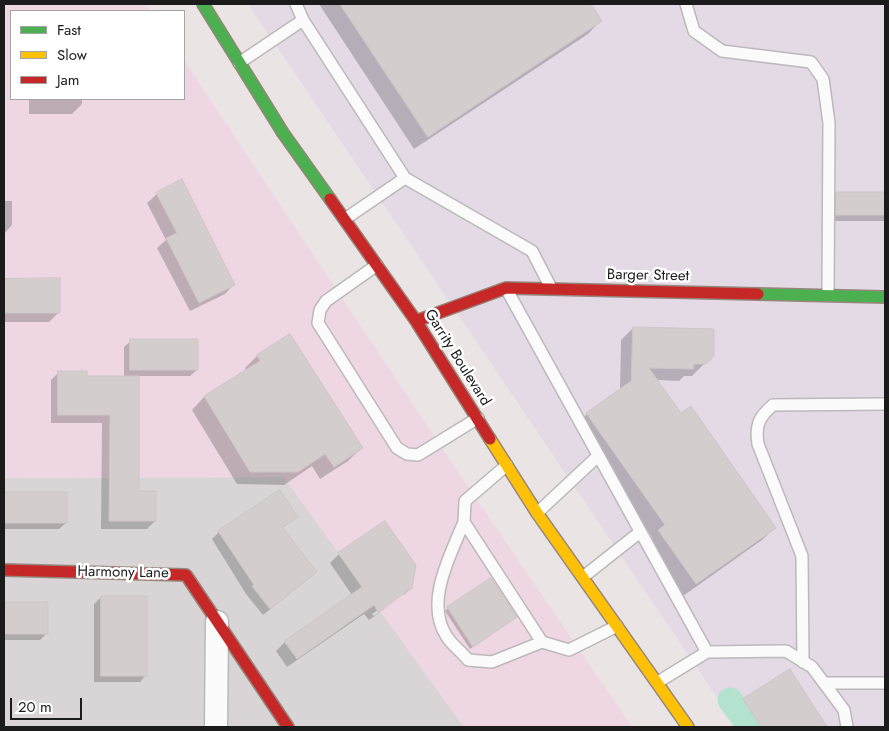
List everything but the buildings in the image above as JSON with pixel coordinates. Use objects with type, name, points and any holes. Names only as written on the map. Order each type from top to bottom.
[{"type":"main road","name":"Garrity Boulevard","points":[[203,4],[283,133],[378,264],[416,321],[537,513],[688,727]]},
{"type":"main road","name":"Barger Street","points":[[416,321],[506,288],[885,297]]},
{"type":"main road","name":"Harmony Lane","points":[[4,570],[186,575],[288,727]]},
{"type":"street","points":[[216,727],[217,622]]},
{"type":"lane","points":[[296,4],[303,20],[405,178],[532,251],[552,289]]},
{"type":"lane","points":[[686,4],[694,31],[722,51],[811,62],[823,79],[829,123],[828,295]]},
{"type":"lane","points":[[239,63],[303,20]]},
{"type":"lane","points":[[345,219],[405,178]]},
{"type":"lane","points":[[378,264],[326,301],[320,310],[318,323],[397,448],[407,454],[418,455],[478,418]]},
{"type":"lane","points":[[506,288],[707,652]]},
{"type":"lane","points":[[803,662],[802,556],[758,444],[755,429],[761,416],[773,405],[885,404]]},
{"type":"lane","points":[[537,513],[598,456]]},
{"type":"lane","points":[[507,465],[465,501],[464,522],[446,568],[436,609],[446,637],[468,660],[492,662],[542,642],[569,650],[618,626]]},
{"type":"lane","points":[[464,522],[542,642]]},
{"type":"lane","points":[[583,577],[640,532]]},
{"type":"lane","points":[[658,682],[707,652],[786,652],[812,667],[844,710],[847,727]]},
{"type":"lane","points":[[824,683],[885,683]]},
{"type":"shaded area","points":[[4,4],[146,4],[150,10],[10,10],[10,100],[185,100],[185,62],[458,472],[632,727],[464,727],[284,477],[4,478]]},
{"type":"shaded area","points":[[248,4],[885,4],[885,727],[737,727]]},
{"type":"shaded area","points":[[284,477],[464,727],[4,727],[4,478]]},
{"type":"waterway","points":[[730,700],[750,727]]},
{"type":"traffic: fast","points":[[203,4],[283,133],[330,199]]},
{"type":"traffic: fast","points":[[758,294],[885,297]]},
{"type":"traffic: slow","points":[[490,439],[537,513],[688,727]]},
{"type":"traffic: jam","points":[[330,199],[416,321],[490,439]]},
{"type":"traffic: jam","points":[[416,321],[506,288],[758,294]]},
{"type":"traffic: jam","points":[[4,570],[186,575],[288,727]]}]
